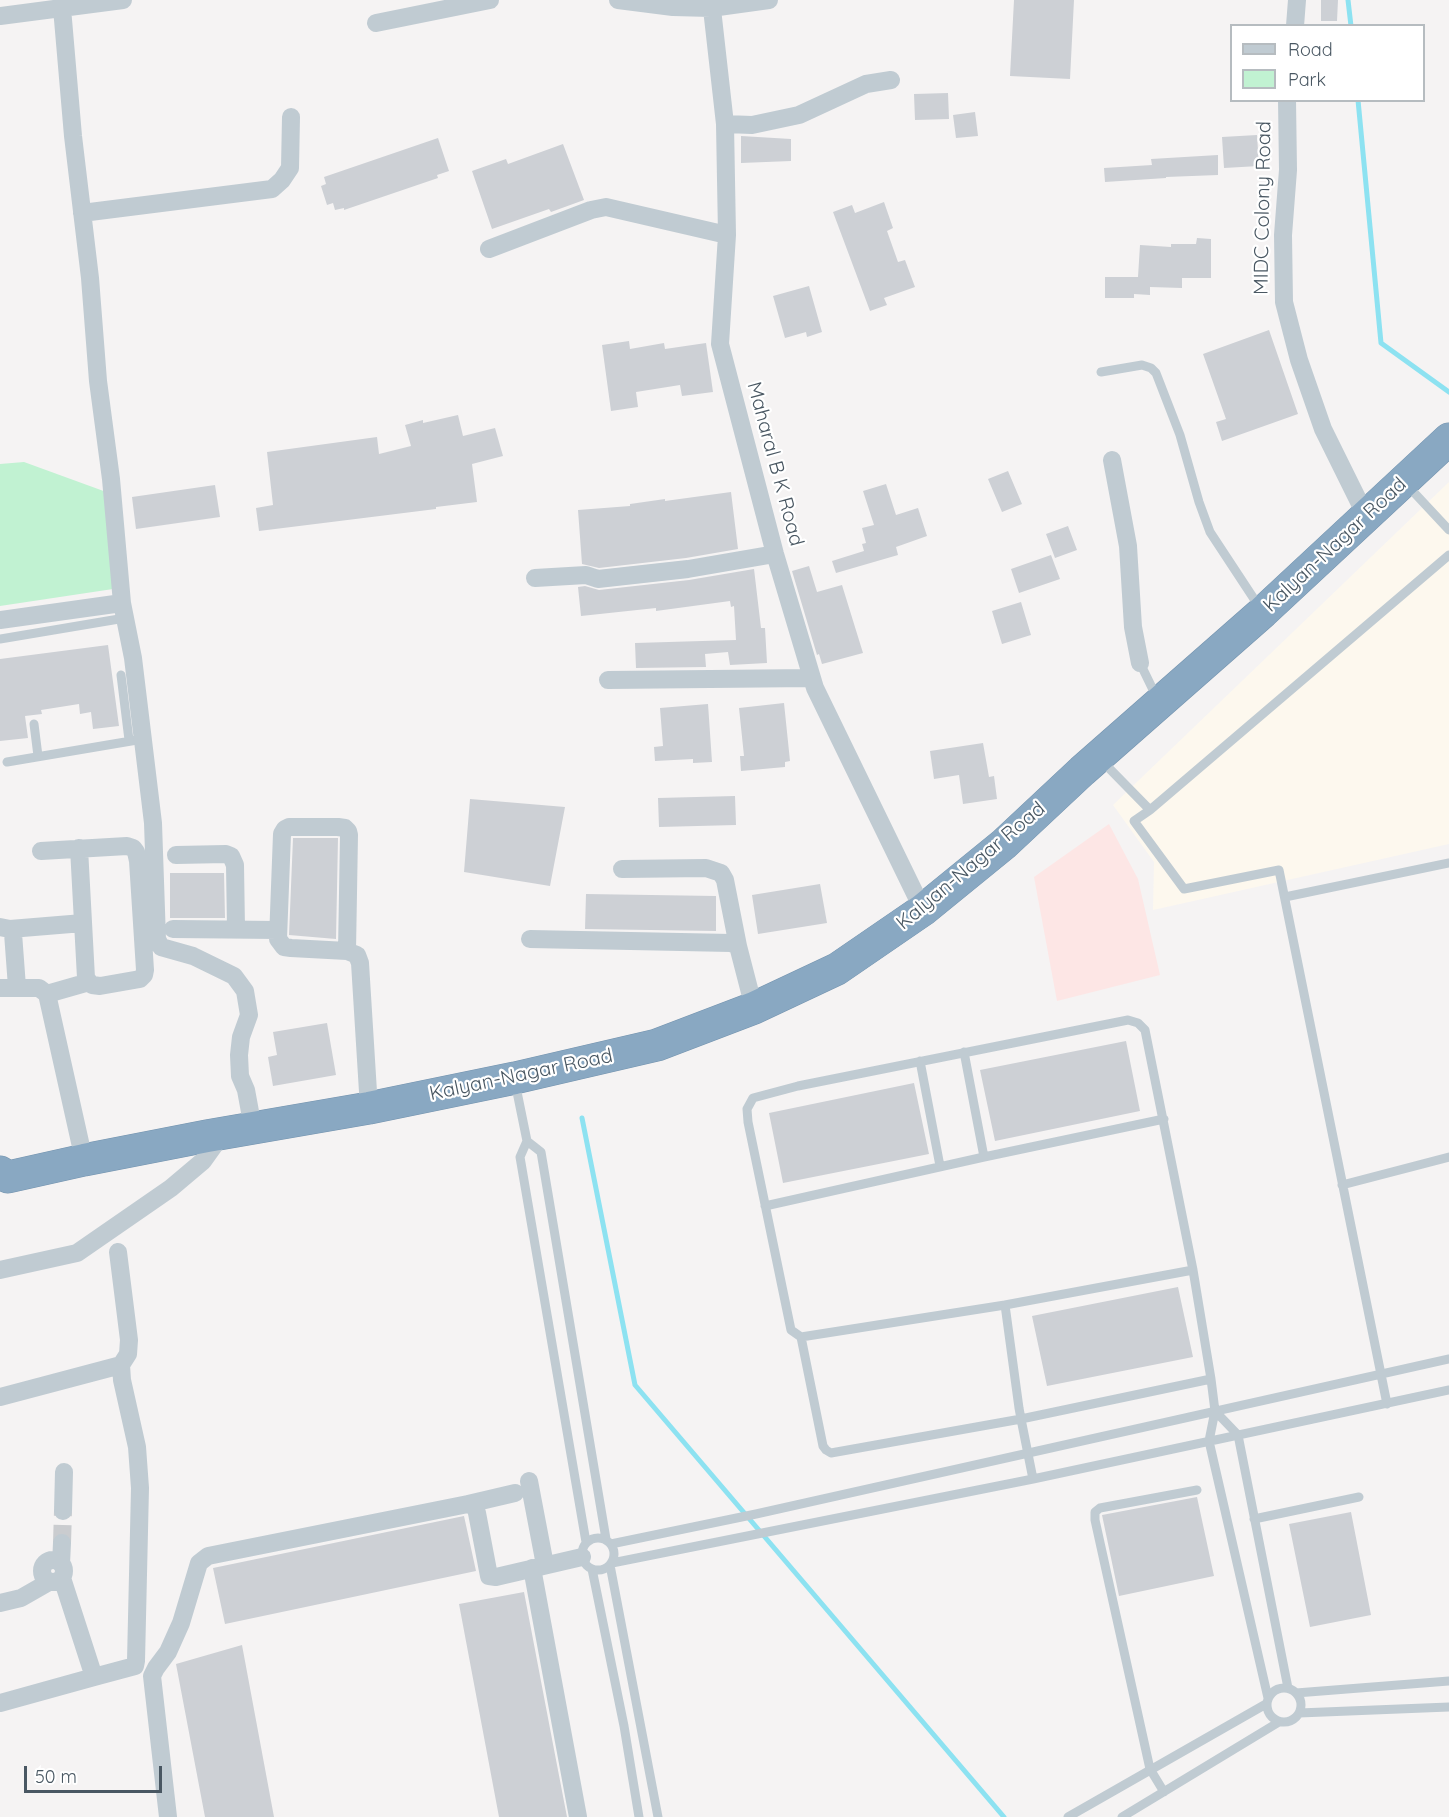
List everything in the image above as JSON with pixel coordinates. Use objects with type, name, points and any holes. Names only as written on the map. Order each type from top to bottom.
[{"type":"highway","name":"Kalyan-Nagar Road","points":[[3,1179],[84,1160],[238,1130],[369,1108],[515,1078],[657,1045],[754,1008],[837,969],[923,910],[1004,844],[1098,757],[1263,612],[1449,439]]},
{"type":"street","points":[[0,16],[123,0]]},
{"type":"street","points":[[376,23],[490,0]]},
{"type":"street","points":[[618,0],[673,7],[769,0]]},
{"type":"street","points":[[1295,24],[1297,0]]},
{"type":"street","name":"Maharal B K Road","points":[[711,4],[725,124],[727,235],[720,344],[775,554],[815,688],[923,910]]},
{"type":"street","points":[[0,1270],[77,1252],[171,1188],[238,1130],[246,1090],[240,1076],[241,1037],[249,1015],[245,991],[234,976],[193,956],[161,947],[157,939],[153,823],[136,739],[133,658],[124,610],[111,479],[98,381],[62,8]]},
{"type":"street","points":[[725,124],[752,125],[799,115],[866,84],[891,80]]},
{"type":"street","name":"MIDC Colony Road","points":[[1287,102],[1288,170],[1283,234],[1284,302],[1299,360],[1323,429],[1366,516]]},
{"type":"street","points":[[82,213],[272,189],[290,168],[291,117]]},
{"type":"street","points":[[489,249],[591,210],[606,207],[727,235]]},
{"type":"street","points":[[1112,460],[1128,546],[1133,627],[1140,663]]},
{"type":"street","points":[[535,578],[586,575],[598,579],[688,569],[775,554]]},
{"type":"street","points":[[0,620],[124,610]]},
{"type":"street","points":[[608,680],[812,678]]},
{"type":"street","points":[[347,951],[349,835],[345,828],[289,827],[282,834],[278,939],[284,947],[347,951],[357,955],[360,963],[369,1108]]},
{"type":"street","points":[[41,851],[79,848],[127,846],[133,848],[138,861],[144,975],[140,979],[100,986],[92,985],[87,978],[79,848]]},
{"type":"street","points":[[176,855],[226,854],[231,856],[235,865],[236,929]]},
{"type":"street","points":[[622,869],[706,868],[721,873],[725,880],[738,946],[754,1008]]},
{"type":"street","points":[[5,928],[83,923]]},
{"type":"street","points":[[5,928],[13,933],[8,987],[39,988],[46,994],[84,1160]]},
{"type":"street","points":[[173,929],[279,930]]},
{"type":"street","points":[[530,939],[731,943],[738,946]]},
{"type":"street","points":[[46,994],[89,982]]},
{"type":"street","points":[[0,1703],[135,1666],[140,1488],[137,1448],[122,1380],[121,1365],[128,1354],[129,1340],[118,1252]]},
{"type":"street","points":[[0,1397],[121,1365]]},
{"type":"street","points":[[63,1511],[64,1472]]},
{"type":"street","points":[[529,1480],[538,1567],[578,1817]]},
{"type":"street","points":[[168,1817],[152,1676],[168,1652],[181,1623],[199,1563],[208,1556],[515,1494]]},
{"type":"street","points":[[468,1504],[475,1508],[477,1514],[489,1576],[496,1577],[586,1556]]},
{"type":"street","points":[[62,1543],[57,1575],[94,1677]]},
{"type":"street","points":[[0,1603],[21,1598],[57,1575]]},
{"type":"lane","points":[[1101,372],[1142,365],[1151,368],[1156,373],[1180,435],[1208,525],[1263,612]]},
{"type":"lane","points":[[1404,481],[1449,530]]},
{"type":"lane","points":[[1387,1404],[1280,870],[1184,890],[1134,821],[1150,810],[1449,555]]},
{"type":"lane","points":[[0,639],[124,610]]},
{"type":"lane","points":[[1140,663],[1159,703]]},
{"type":"lane","points":[[7,762],[136,739],[121,675]]},
{"type":"lane","points":[[34,724],[38,756]]},
{"type":"lane","points":[[1098,757],[1150,810]]},
{"type":"lane","points":[[1285,897],[1449,863]]},
{"type":"lane","points":[[1211,1379],[1021,1419],[831,1452],[826,1450],[823,1446],[801,1337],[791,1330],[765,1206],[748,1122],[747,1109],[753,1098],[798,1086],[1128,1020],[1138,1023],[1145,1030],[1193,1270],[1211,1379],[1215,1411],[1209,1441],[1269,1715],[1279,1722]]},
{"type":"lane","points":[[964,1052],[984,1156]]},
{"type":"lane","points":[[920,1061],[940,1166]]},
{"type":"lane","points":[[515,1078],[527,1141],[520,1157],[586,1556],[624,1726],[639,1817]]},
{"type":"lane","points":[[765,1206],[984,1156],[1164,1119]]},
{"type":"lane","points":[[527,1141],[541,1152],[608,1542],[614,1552],[611,1564],[657,1817]]},
{"type":"lane","points":[[1342,1185],[1449,1157]]},
{"type":"lane","points":[[801,1337],[1005,1305],[1193,1270]]},
{"type":"lane","points":[[1005,1305],[1021,1419],[1033,1479]]},
{"type":"lane","points":[[586,1556],[595,1537],[608,1542],[737,1518],[1449,1359]]},
{"type":"lane","points":[[586,1556],[603,1569],[611,1564],[1033,1479],[1449,1390]]},
{"type":"lane","points":[[1122,1817],[1279,1722],[1291,1721],[1299,1713],[1301,1702],[1292,1690],[1238,1435],[1215,1411]]},
{"type":"lane","points":[[1164,1792],[1150,1769],[1095,1512],[1100,1508],[1197,1490]]},
{"type":"lane","points":[[1254,1519],[1359,1497]]},
{"type":"lane","points":[[1068,1817],[1267,1701],[1275,1690],[1280,1688],[1292,1690],[1449,1681]]},
{"type":"lane","points":[[1299,1713],[1449,1707]]},
{"type":"shaded area","points":[[1449,482],[1449,844],[1153,910],[1154,862],[1113,805]]},
{"type":"shaded area","points":[[1109,824],[1138,879],[1160,975],[1057,1001],[1034,877]]},
{"type":"green space","points":[[24,462],[109,493],[113,589],[0,606],[0,464]]},
{"type":"building","points":[[1014,0],[1074,0],[1070,79],[1010,76]]},
{"type":"building","points":[[1321,0],[1338,0],[1337,21],[1321,21]]},
{"type":"building","points":[[948,93],[949,119],[915,120],[914,94]]},
{"type":"building","points":[[975,112],[978,136],[956,138],[953,115]]},
{"type":"building","points":[[1257,135],[1259,166],[1224,168],[1222,137]]},
{"type":"building","points":[[741,136],[791,139],[791,161],[741,163]]},
{"type":"building","points":[[438,138],[449,171],[437,175],[438,178],[344,210],[344,208],[335,210],[333,203],[327,205],[321,186],[326,184],[324,177]]},
{"type":"building","points":[[563,144],[584,200],[551,212],[549,209],[492,229],[472,171],[506,159],[508,164]]},
{"type":"building","points":[[1218,155],[1218,175],[1105,182],[1104,168],[1152,165],[1151,159]]},
{"type":"building","points":[[884,202],[893,228],[887,231],[898,262],[905,260],[915,287],[884,298],[887,305],[870,311],[833,212],[852,205],[855,213]]},
{"type":"building","points":[[1197,238],[1211,239],[1211,278],[1182,278],[1182,288],[1150,287],[1150,295],[1134,294],[1134,298],[1105,298],[1105,277],[1138,277],[1140,245],[1171,247],[1171,244],[1196,244]]},
{"type":"building","points":[[809,286],[822,332],[807,337],[806,332],[785,338],[773,296]]},
{"type":"building","points":[[1269,330],[1298,414],[1222,441],[1216,422],[1226,419],[1203,354]]},
{"type":"building","points":[[629,341],[630,349],[664,343],[665,349],[706,343],[713,392],[682,396],[680,385],[636,392],[638,407],[611,411],[602,345]]},
{"type":"building","points":[[458,415],[463,436],[495,428],[503,456],[472,464],[477,502],[259,531],[256,508],[273,505],[267,452],[377,437],[379,454],[411,446],[405,425]]},
{"type":"building","points":[[1008,471],[1022,504],[1002,512],[988,479]]},
{"type":"building","points":[[886,484],[896,515],[918,508],[927,536],[896,547],[898,555],[836,573],[832,561],[864,551],[862,544],[866,543],[862,528],[874,525],[863,491]]},
{"type":"building","points":[[215,485],[220,517],[136,529],[132,497]]},
{"type":"building","points":[[731,492],[738,549],[686,558],[599,568],[582,564],[578,510],[630,506],[630,504],[665,499],[665,501]]},
{"type":"building","points":[[1068,526],[1077,550],[1055,558],[1046,534]]},
{"type":"building","points":[[1051,555],[1060,579],[1019,593],[1011,569]]},
{"type":"building","points":[[809,566],[817,592],[842,585],[863,653],[822,664],[819,654],[817,655],[792,571]]},
{"type":"building","points":[[754,569],[761,628],[765,628],[767,663],[730,665],[728,652],[705,654],[706,667],[636,668],[635,643],[736,640],[734,606],[731,607],[730,601],[656,611],[656,608],[581,616],[578,587],[585,586],[599,590],[689,580]]},
{"type":"building","points":[[1021,602],[1031,635],[1002,644],[992,611]]},
{"type":"building","points":[[108,645],[119,726],[93,729],[91,712],[80,714],[79,704],[41,710],[42,714],[25,716],[28,738],[0,741],[0,659]]},
{"type":"building","points":[[784,703],[790,761],[785,762],[785,767],[741,771],[740,756],[744,756],[739,708]]},
{"type":"building","points":[[708,704],[712,762],[693,763],[693,759],[655,761],[654,747],[663,746],[660,708]]},
{"type":"building","points":[[983,743],[989,777],[994,776],[997,799],[963,804],[959,775],[934,779],[930,751]]},
{"type":"building","points":[[735,796],[736,825],[659,827],[658,798]]},
{"type":"building","points":[[470,799],[565,807],[550,886],[464,872]]},
{"type":"building","points":[[293,838],[338,838],[336,939],[289,935]]},
{"type":"building","points":[[170,873],[224,873],[225,918],[170,918]]},
{"type":"building","points":[[820,884],[827,923],[758,934],[752,895]]},
{"type":"building","points":[[586,894],[716,896],[716,931],[585,929]]},
{"type":"building","points":[[327,1023],[336,1075],[273,1086],[268,1057],[277,1055],[273,1032]]},
{"type":"building","points":[[1126,1041],[1140,1111],[995,1141],[980,1070]]},
{"type":"building","points":[[914,1083],[929,1154],[783,1183],[769,1113]]},
{"type":"building","points":[[1178,1287],[1193,1357],[1047,1386],[1032,1316]]},
{"type":"building","points":[[1197,1497],[1214,1576],[1119,1596],[1102,1515]]},
{"type":"building","points":[[1351,1512],[1371,1615],[1310,1627],[1289,1524]]},
{"type":"building","points":[[464,1516],[476,1571],[225,1624],[213,1568]]},
{"type":"building","points":[[524,1592],[567,1817],[499,1817],[459,1604]]},
{"type":"building","points":[[242,1645],[274,1817],[205,1817],[176,1664]]},
{"type":"waterway","points":[[1348,0],[1351,24]]},
{"type":"waterway","points":[[1358,102],[1381,343],[1449,392]]},
{"type":"waterway","points":[[582,1118],[635,1385],[1004,1817]]},
{"type":"tunnel","points":[[62,1543],[63,1511]]}]
